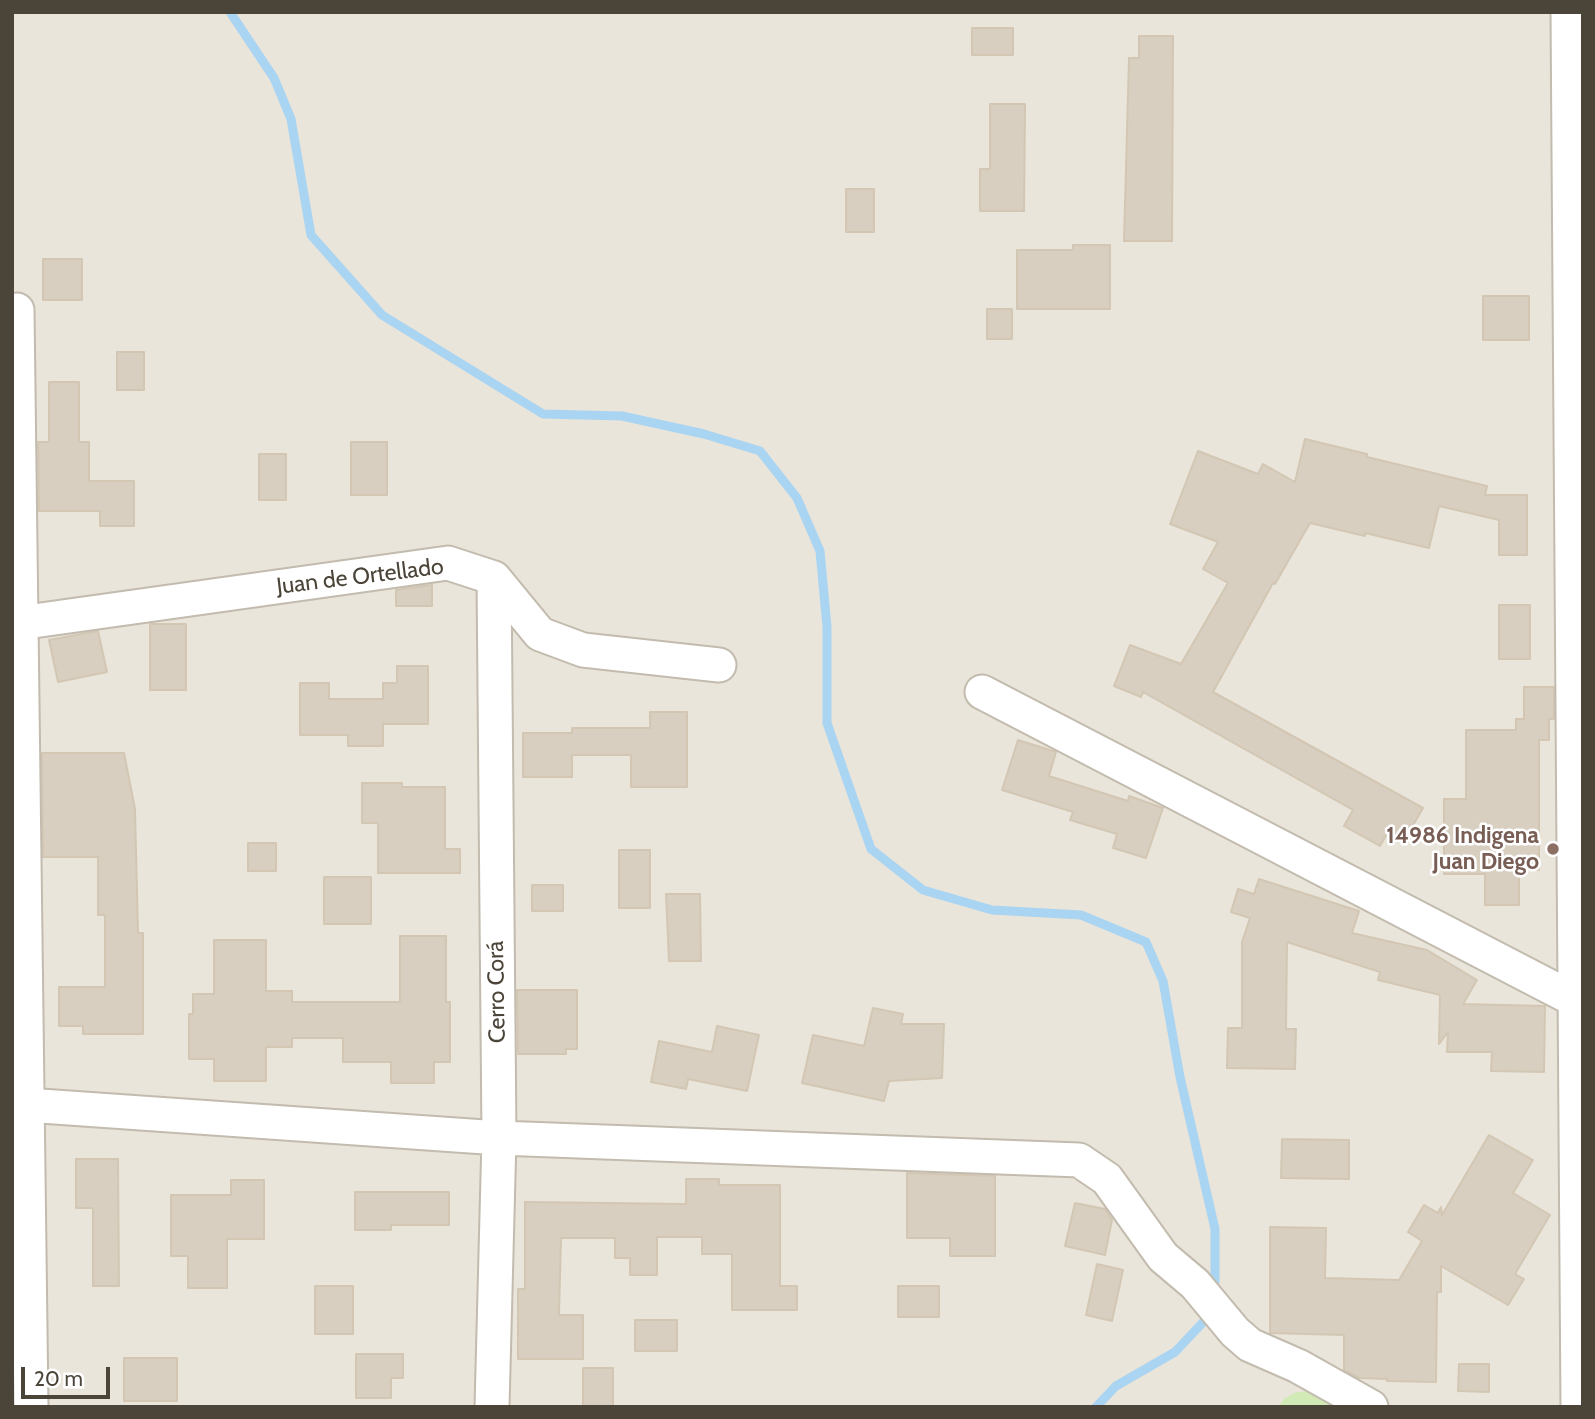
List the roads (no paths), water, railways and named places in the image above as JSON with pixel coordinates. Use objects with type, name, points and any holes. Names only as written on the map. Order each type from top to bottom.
[{"type":"street","points":[[1568,12],[1576,138],[1578,1407]]},
{"type":"street","points":[[17,310],[19,1105],[31,1407]]},
{"type":"street","name":"Juan de Ortellado","points":[[16,624],[447,563],[494,578]]},
{"type":"street","points":[[494,578],[540,634],[583,650],[719,665]]},
{"type":"street","name":"Cerro Corá","points":[[492,1407],[499,1138],[494,578]]},
{"type":"street","points":[[982,692],[1579,1001]]},
{"type":"street","points":[[19,1105],[499,1138],[1079,1160],[1107,1179],[1163,1257],[1195,1284],[1235,1332],[1250,1345],[1298,1366],[1371,1407]]},
{"type":"waterway","points":[[230,12],[274,78],[291,119],[311,235],[382,315],[543,414],[622,416],[704,434],[760,451],[797,498],[820,551],[827,627],[827,723],[871,849],[923,890],[992,910],[1081,915],[1146,942],[1163,981],[1180,1077],[1215,1229],[1215,1281],[1212,1292]]},
{"type":"waterway","points":[[1096,1407],[1116,1386],[1175,1352],[1207,1318],[1208,1313]]},
{"type":"place","name":"14986 Indigena Juan Diego","points":[[1553,849]]}]
